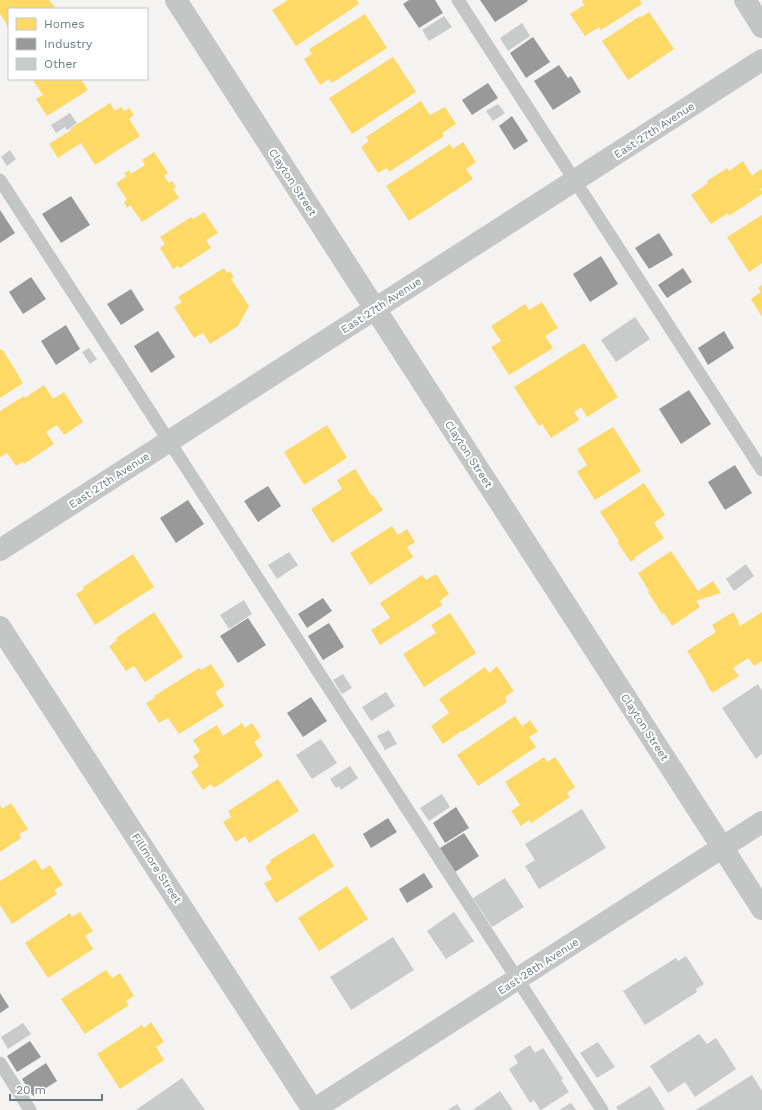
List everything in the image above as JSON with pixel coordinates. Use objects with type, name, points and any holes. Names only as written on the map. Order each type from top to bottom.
[{"type":"street","name":"Clayton Street","points":[[176,0],[762,908]]},
{"type":"street","points":[[745,0],[762,27]]},
{"type":"street","name":"East 27th Avenue","points":[[0,550],[762,60]]},
{"type":"street","name":"Fillmore Street","points":[[0,626],[313,1110]]},
{"type":"street","name":"East 28th Avenue","points":[[313,1110],[762,822]]},
{"type":"lane","points":[[458,0],[762,470]]},
{"type":"lane","points":[[0,180],[602,1110]]},
{"type":"lane","points":[[0,1063],[30,1110]]},
{"type":"building: Homes","points":[[0,0],[49,0],[56,8],[8,8],[8,26],[0,14]]},
{"type":"building: Homes","points":[[288,0],[357,0],[359,4],[296,46],[272,10]]},
{"type":"building: Homes","points":[[582,0],[640,0],[642,4],[601,30],[599,27],[585,36],[570,14],[584,5]]},
{"type":"building: Homes","points":[[649,12],[674,49],[628,80],[602,41],[640,16],[641,17]]},
{"type":"building: Homes","points":[[365,14],[387,48],[332,83],[329,79],[320,85],[304,59],[312,54],[309,49]]},
{"type":"building: Homes","points":[[393,57],[416,92],[352,134],[329,98]]},
{"type":"building: Homes","points":[[33,80],[82,80],[88,90],[47,116],[36,99],[43,95]]},
{"type":"building: Homes","points":[[421,101],[430,115],[445,107],[456,124],[442,133],[444,136],[389,172],[387,168],[378,173],[361,147],[369,141],[366,137]]},
{"type":"building: Homes","points":[[110,103],[115,111],[121,107],[124,111],[129,108],[134,115],[129,119],[140,136],[95,165],[81,143],[58,158],[49,144]]},
{"type":"building: Homes","points":[[463,142],[476,162],[466,169],[473,179],[409,221],[386,186],[450,144],[453,149]]},
{"type":"building: Homes","points":[[154,152],[168,173],[164,176],[169,183],[172,181],[176,187],[173,189],[179,198],[142,222],[130,205],[127,208],[124,202],[127,200],[116,183],[127,176],[124,173],[129,170],[131,174],[145,165],[142,160]]},
{"type":"building: Homes","points":[[743,161],[752,176],[761,169],[762,188],[760,189],[762,194],[729,216],[728,213],[711,224],[691,195],[708,183],[707,181],[727,168],[729,171]]},
{"type":"building: Homes","points":[[204,212],[218,233],[206,240],[211,248],[180,268],[178,266],[173,269],[160,248],[165,244],[160,237],[191,217],[193,219]]},
{"type":"building: Homes","points":[[762,215],[762,263],[749,272],[727,237]]},
{"type":"building: Homes","points":[[224,268],[227,273],[230,271],[234,277],[231,279],[249,306],[238,326],[210,344],[203,333],[194,338],[174,307],[182,302],[178,297]]},
{"type":"building: Homes","points":[[762,285],[762,317],[751,299],[761,292],[758,288]]},
{"type":"building: Homes","points":[[542,302],[558,328],[545,336],[553,348],[509,375],[491,347],[501,341],[491,326],[525,304],[529,310]]},
{"type":"building: Homes","points":[[584,343],[618,397],[587,417],[581,407],[574,412],[579,420],[551,438],[542,424],[539,426],[514,387]]},
{"type":"building: Homes","points":[[0,348],[2,351],[3,350],[23,383],[0,398]]},
{"type":"building: Homes","points":[[44,385],[53,399],[64,392],[83,422],[64,435],[57,425],[46,432],[54,444],[24,464],[23,462],[16,466],[7,453],[1,457],[0,456],[0,411],[24,396],[25,398]]},
{"type":"building: Homes","points":[[327,425],[347,458],[304,485],[284,452]]},
{"type":"building: Homes","points":[[613,427],[641,471],[595,500],[577,472],[587,465],[577,449]]},
{"type":"building: Homes","points":[[355,469],[383,510],[332,543],[311,509],[342,489],[337,480]]},
{"type":"building: Homes","points":[[644,483],[665,515],[654,523],[664,538],[634,558],[635,559],[631,562],[617,542],[619,541],[600,512]]},
{"type":"building: Homes","points":[[392,526],[398,535],[407,529],[415,542],[407,547],[413,557],[370,585],[350,553]]},
{"type":"building: Homes","points":[[671,551],[698,591],[713,581],[721,593],[696,601],[700,607],[672,626],[664,613],[662,614],[638,573]]},
{"type":"building: Homes","points":[[133,554],[154,587],[95,625],[76,594],[84,589],[83,587]]},
{"type":"building: Homes","points":[[436,574],[449,594],[440,601],[442,605],[380,645],[371,630],[390,618],[380,603],[422,575],[426,580]]},
{"type":"building: Homes","points":[[154,612],[183,657],[145,682],[134,666],[126,671],[109,646],[117,640],[116,638]]},
{"type":"building: Homes","points":[[733,612],[740,626],[762,612],[762,661],[754,666],[748,658],[733,668],[739,676],[712,693],[687,651],[716,632],[712,625]]},
{"type":"building: Homes","points":[[450,613],[476,653],[424,687],[403,654],[436,633],[431,625]]},
{"type":"building: Homes","points":[[211,664],[225,686],[215,692],[224,706],[179,734],[168,718],[159,723],[146,703],[155,698],[154,696],[199,668],[201,670]]},
{"type":"building: Homes","points":[[497,666],[514,691],[505,697],[507,702],[443,744],[431,726],[449,713],[439,699],[485,667],[489,673]]},
{"type":"building: Homes","points":[[515,716],[522,726],[530,720],[538,732],[529,737],[536,747],[478,786],[457,755]]},
{"type":"building: Homes","points":[[242,723],[245,728],[252,723],[261,737],[254,742],[263,756],[214,788],[211,784],[203,790],[191,772],[199,766],[193,756],[200,751],[193,740],[217,725],[223,736]]},
{"type":"building: Homes","points":[[544,757],[547,762],[555,757],[575,787],[567,793],[570,797],[531,823],[529,820],[521,826],[511,811],[520,805],[505,782]]},
{"type":"building: Homes","points":[[278,779],[299,811],[249,843],[245,836],[236,842],[223,822],[231,817],[228,811]]},
{"type":"building: Homes","points":[[11,803],[28,829],[19,834],[21,838],[0,852],[0,805],[2,809]]},
{"type":"building: Homes","points":[[314,833],[334,866],[276,903],[264,883],[272,879],[265,867],[271,862],[270,860]]},
{"type":"building: Homes","points":[[35,859],[42,870],[50,865],[63,885],[54,890],[57,894],[12,924],[0,905],[0,881]]},
{"type":"building: Homes","points":[[347,886],[368,919],[319,951],[298,918]]},
{"type":"building: Homes","points":[[80,912],[93,931],[85,936],[93,949],[48,978],[25,943],[70,913],[72,917]]},
{"type":"building: Homes","points":[[106,970],[112,978],[120,973],[134,996],[126,1001],[129,1005],[85,1034],[61,999]]},
{"type":"building: Homes","points":[[151,1022],[164,1042],[156,1047],[164,1060],[120,1089],[97,1054],[142,1025],[144,1028]]},
{"type":"building: Industry","points":[[409,0],[435,0],[443,13],[419,28],[403,4]]},
{"type":"building: Industry","points":[[480,0],[527,0],[528,1],[495,22]]},
{"type":"building: Industry","points":[[533,37],[550,62],[526,78],[510,53]]},
{"type":"building: Industry","points":[[559,65],[568,78],[571,76],[581,92],[553,110],[534,81]]},
{"type":"building: Industry","points":[[488,83],[498,98],[472,115],[462,100]]},
{"type":"building: Industry","points":[[512,116],[528,141],[514,150],[499,126]]},
{"type":"building: Industry","points":[[71,196],[90,225],[61,243],[42,214]]},
{"type":"building: Industry","points":[[0,210],[15,233],[0,243]]},
{"type":"building: Industry","points":[[659,233],[673,255],[649,269],[635,248]]},
{"type":"building: Industry","points":[[601,256],[618,284],[590,302],[573,274]]},
{"type":"building: Industry","points":[[683,268],[692,282],[667,298],[658,285]]},
{"type":"building: Industry","points":[[31,277],[46,299],[23,314],[9,292]]},
{"type":"building: Industry","points":[[131,289],[144,310],[121,325],[107,304]]},
{"type":"building: Industry","points":[[66,325],[80,349],[56,365],[41,341]]},
{"type":"building: Industry","points":[[158,331],[175,357],[151,373],[134,346]]},
{"type":"building: Industry","points":[[724,331],[734,348],[708,365],[698,348]]},
{"type":"building: Industry","points":[[689,390],[711,424],[681,444],[659,409]]},
{"type":"building: Industry","points":[[735,465],[752,493],[725,510],[708,482]]},
{"type":"building: Industry","points":[[268,486],[281,506],[258,522],[244,501]]},
{"type":"building: Industry","points":[[188,500],[204,524],[176,543],[160,518]]},
{"type":"building: Industry","points":[[323,598],[332,611],[307,628],[298,614]]},
{"type":"building: Industry","points":[[248,618],[266,645],[238,663],[220,636]]},
{"type":"building: Industry","points":[[329,623],[344,647],[323,660],[308,636]]},
{"type":"building: Industry","points":[[311,697],[327,721],[303,737],[287,713]]},
{"type":"building: Industry","points":[[456,807],[469,828],[445,843],[433,823]]},
{"type":"building: Industry","points":[[388,818],[397,832],[371,848],[363,834]]},
{"type":"building: Industry","points":[[464,833],[479,856],[455,872],[440,848]]},
{"type":"building: Industry","points":[[424,873],[433,887],[407,903],[399,889]]},
{"type":"building: Industry","points":[[0,993],[9,1007],[0,1013]]},
{"type":"building: Industry","points":[[30,1041],[41,1057],[17,1072],[7,1056]]},
{"type":"building: Industry","points":[[46,1063],[57,1081],[33,1096],[22,1079]]},
{"type":"building: Other","points":[[444,16],[452,27],[429,41],[422,30]]},
{"type":"building: Other","points":[[522,23],[530,36],[508,51],[500,38]]},
{"type":"building: Other","points":[[498,104],[505,113],[493,121],[486,111]]},
{"type":"building: Other","points":[[70,113],[77,123],[67,130],[65,127],[56,133],[51,125]]},
{"type":"building: Other","points":[[10,150],[16,159],[7,166],[1,157]]},
{"type":"building: Other","points":[[635,317],[650,339],[616,362],[601,340]]},
{"type":"building: Other","points":[[89,348],[97,359],[90,364],[82,352]]},
{"type":"building: Other","points":[[289,552],[298,565],[277,579],[268,565]]},
{"type":"building: Other","points":[[746,564],[754,576],[734,591],[726,579]]},
{"type":"building: Other","points":[[244,600],[252,614],[229,629],[220,615]]},
{"type":"building: Other","points":[[343,674],[352,688],[342,694],[333,680]]},
{"type":"building: Other","points":[[758,684],[762,691],[762,754],[756,759],[722,708]]},
{"type":"building: Other","points":[[386,692],[395,706],[371,721],[362,707]]},
{"type":"building: Other","points":[[389,730],[397,744],[385,750],[377,736]]},
{"type":"building: Other","points":[[321,739],[337,763],[312,779],[296,755]]},
{"type":"building: Other","points":[[350,766],[358,778],[341,790],[339,786],[336,788],[330,779]]},
{"type":"building: Other","points":[[442,794],[450,807],[429,821],[420,808]]},
{"type":"building: Other","points":[[582,809],[606,848],[539,889],[525,866],[535,860],[525,844]]},
{"type":"building: Other","points":[[505,878],[524,907],[492,927],[473,898]]},
{"type":"building: Other","points":[[454,912],[474,941],[446,959],[427,931]]},
{"type":"building: Other","points":[[393,937],[414,970],[351,1010],[330,977]]},
{"type":"building: Other","points":[[686,956],[704,984],[696,989],[697,992],[645,1025],[623,991],[676,958],[678,961]]},
{"type":"building: Other","points":[[23,1023],[31,1034],[8,1049],[1,1037]]},
{"type":"building: Other","points":[[699,1034],[707,1044],[716,1038],[736,1069],[695,1097],[685,1082],[668,1093],[650,1066]]},
{"type":"building: Other","points":[[598,1042],[615,1067],[597,1078],[580,1053]]},
{"type":"building: Other","points":[[530,1045],[535,1053],[543,1048],[563,1079],[561,1080],[569,1092],[541,1110],[534,1100],[530,1103],[509,1069],[518,1063],[514,1056]]},
{"type":"building: Other","points":[[752,1075],[762,1091],[762,1110],[696,1110]]},
{"type":"building: Other","points":[[182,1078],[205,1110],[136,1110]]},
{"type":"building: Other","points":[[650,1086],[665,1110],[618,1110],[616,1107]]},
{"type":"building: Other","points":[[500,1091],[513,1110],[473,1110]]},
{"type":"building: Other","points":[[571,1103],[576,1110],[559,1110]]},
{"type":"building: Other","points":[[457,1104],[461,1110],[448,1110]]}]
